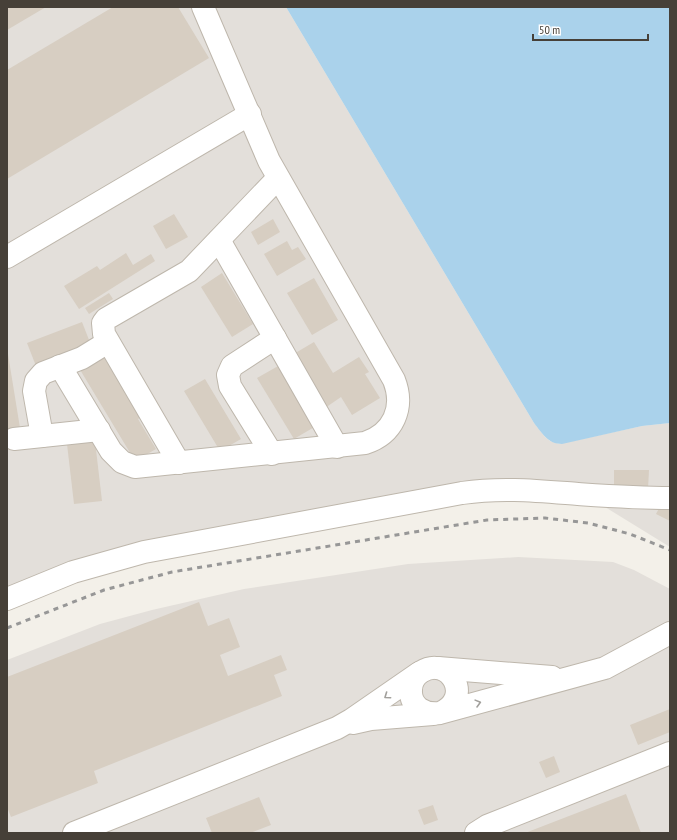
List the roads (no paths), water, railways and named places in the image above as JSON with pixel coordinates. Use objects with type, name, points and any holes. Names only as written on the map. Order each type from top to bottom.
[{"type":"lane","points":[[60,366],[116,457],[128,465],[142,467],[365,443],[373,441],[387,430],[392,423],[398,406],[397,389],[390,374],[278,178],[203,7]]},
{"type":"lane","points":[[7,257],[250,114]]},
{"type":"lane","points":[[179,463],[108,342],[102,329],[106,319],[189,271],[278,178]]},
{"type":"lane","points":[[219,240],[337,447]]},
{"type":"lane","points":[[272,454],[230,386],[228,375],[232,366],[275,338]]},
{"type":"lane","points":[[42,436],[34,386],[39,376],[43,373],[82,358],[108,342]]},
{"type":"lane","points":[[14,439],[99,430]]},
{"type":"lane","points":[[7,599],[73,572],[144,552],[462,493],[487,490],[524,489],[615,497],[670,498]]},
{"type":"lane","points":[[329,731],[365,720],[436,714],[591,673],[619,663],[670,633]]},
{"type":"lane","points":[[74,833],[329,731],[351,720],[429,671],[546,677],[569,677],[591,673]]},
{"type":"lane","points":[[429,671],[451,675],[457,687],[457,694],[452,706],[436,714],[420,710],[412,698],[412,685],[429,671]]},
{"type":"lane","points":[[476,833],[500,828],[670,753]]},
{"type":"water","points":[[286,7],[670,7],[670,423],[642,426],[562,444],[557,444],[549,440],[543,434],[534,423]]},
{"type":"railway","points":[[7,628],[104,590],[172,572],[487,520],[545,518],[588,523],[630,534],[670,550]]}]
